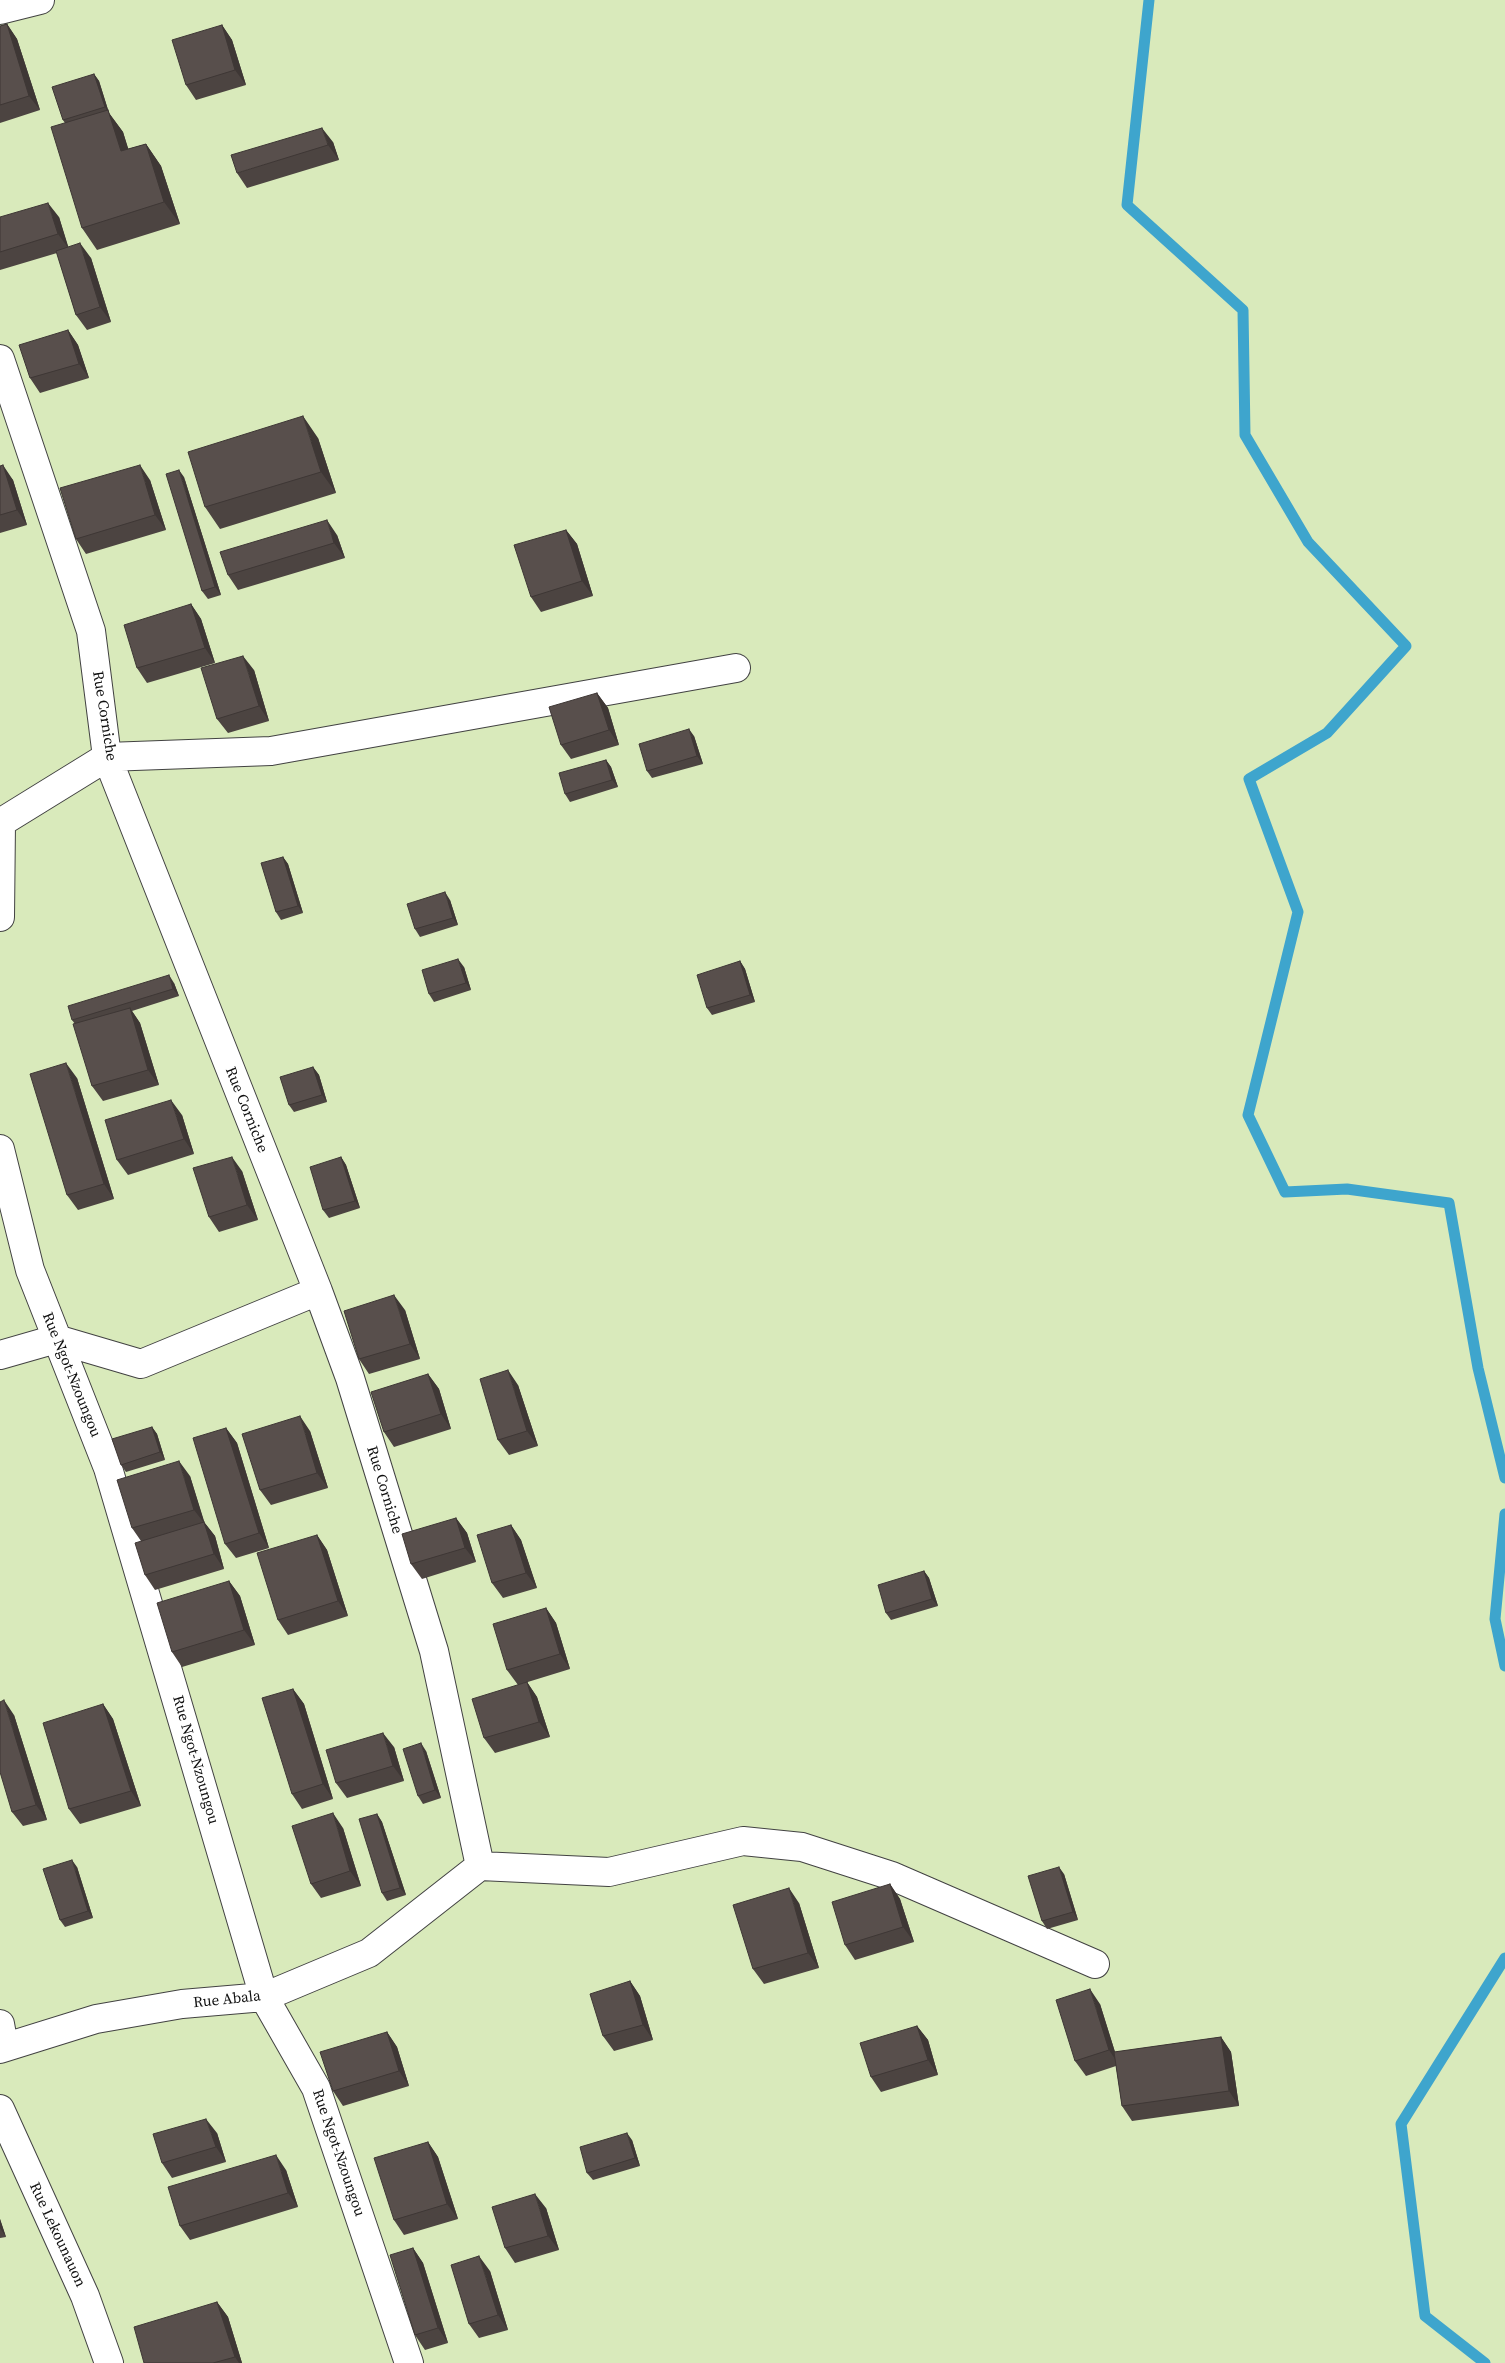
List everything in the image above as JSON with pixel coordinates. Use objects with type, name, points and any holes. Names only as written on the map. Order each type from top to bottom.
[{"type":"street","points":[[0,10],[40,0]]},
{"type":"street","name":"Rue Corniche","points":[[0,359],[91,631],[107,757],[318,1291],[350,1378],[434,1651],[480,1866]]},
{"type":"street","points":[[0,917],[0,823],[107,757],[271,751],[736,668]]},
{"type":"street","name":"Rue Ngot-Nzoungou","points":[[0,1149],[30,1270],[108,1468],[145,1587],[264,1997],[316,2088],[409,2363]]},
{"type":"street","points":[[0,1356],[56,1339],[141,1364],[318,1291]]},
{"type":"street","points":[[480,1866],[609,1872],[743,1841],[802,1848],[892,1876],[1095,1964]]},
{"type":"street","name":"Rue Abala","points":[[0,2049],[96,2019],[182,2004],[264,1997],[369,1953],[480,1866]]},
{"type":"street","points":[[0,2024],[2,2035],[0,2037]]},
{"type":"street","name":"Rue Lekounauon","points":[[0,2109],[85,2296],[109,2363]]},
{"type":"green space","points":[[0,0],[1505,0],[1505,2363],[0,2363]]},
{"type":"building","points":[[7,24],[29,96],[0,105],[0,26]]},
{"type":"building","points":[[222,25],[235,70],[186,85],[172,40]]},
{"type":"building","points":[[94,74],[105,107],[63,120],[52,87]]},
{"type":"building","points":[[108,110],[121,151],[146,144],[164,202],[82,228],[51,127]]},
{"type":"building","points":[[322,128],[328,145],[237,173],[231,155]]},
{"type":"building","points":[[48,203],[58,234],[0,252],[0,217]]},
{"type":"building","points":[[80,243],[100,307],[76,315],[56,251]]},
{"type":"building","points":[[68,330],[79,364],[30,378],[19,345]]},
{"type":"building","points":[[303,416],[321,472],[205,507],[188,452]]},
{"type":"building","points":[[3,465],[17,510],[0,515],[0,466]]},
{"type":"building","points":[[140,465],[155,515],[76,539],[60,488]]},
{"type":"building","points":[[179,470],[215,587],[202,591],[166,474]]},
{"type":"building","points":[[327,520],[334,543],[228,575],[220,552]]},
{"type":"building","points":[[566,530],[582,581],[531,597],[514,545]]},
{"type":"building","points":[[191,604],[205,648],[137,668],[124,625]]},
{"type":"building","points":[[243,656],[259,706],[217,719],[201,668]]},
{"type":"building","points":[[597,693],[609,730],[561,745],[549,707]]},
{"type":"building","points":[[689,729],[697,756],[647,771],[639,744]]},
{"type":"building","points":[[606,760],[612,780],[565,794],[559,773]]},
{"type":"building","points":[[283,857],[298,906],[276,912],[261,863]]},
{"type":"building","points":[[445,892],[453,918],[415,929],[407,904]]},
{"type":"building","points":[[458,959],[466,983],[429,994],[422,970]]},
{"type":"building","points":[[740,961],[750,995],[707,1008],[697,975]]},
{"type":"building","points":[[169,975],[173,989],[72,1020],[68,1006]]},
{"type":"building","points":[[130,1008],[148,1070],[92,1086],[73,1024]]},
{"type":"building","points":[[66,1063],[104,1184],[67,1195],[30,1074]]},
{"type":"building","points":[[313,1067],[322,1095],[289,1105],[280,1077]]},
{"type":"building","points":[[171,1100],[184,1139],[117,1160],[105,1120]]},
{"type":"building","points":[[232,1157],[247,1205],[209,1217],[193,1168]]},
{"type":"building","points":[[341,1157],[355,1201],[323,1210],[310,1167]]},
{"type":"building","points":[[394,1295],[410,1344],[359,1359],[344,1311]]},
{"type":"building","points":[[508,1370],[527,1431],[498,1440],[480,1379]]},
{"type":"building","points":[[428,1374],[441,1414],[384,1432],[371,1392]]},
{"type":"building","points":[[300,1416],[317,1473],[260,1490],[242,1434]]},
{"type":"building","points":[[152,1427],[160,1452],[121,1465],[112,1439]]},
{"type":"building","points":[[226,1428],[259,1533],[225,1544],[193,1438]]},
{"type":"building","points":[[179,1461],[194,1510],[132,1528],[117,1480]]},
{"type":"building","points":[[456,1518],[465,1548],[411,1564],[402,1534]]},
{"type":"building","points":[[204,1522],[214,1554],[145,1575],[135,1543]]},
{"type":"building","points":[[511,1525],[526,1573],[492,1583],[477,1535]]},
{"type":"building","points":[[317,1535],[338,1601],[278,1620],[257,1553]]},
{"type":"building","points":[[924,1571],[932,1599],[886,1613],[878,1585]]},
{"type":"building","points":[[229,1581],[244,1630],[172,1652],[157,1603]]},
{"type":"building","points":[[546,1608],[560,1654],[507,1670],[493,1624]]},
{"type":"building","points":[[527,1682],[539,1722],[484,1738],[472,1699]]},
{"type":"building","points":[[293,1689],[323,1784],[292,1794],[262,1698]]},
{"type":"building","points":[[4,1700],[36,1805],[12,1812],[0,1772],[0,1702]]},
{"type":"building","points":[[103,1704],[131,1791],[69,1809],[43,1723]]},
{"type":"building","points":[[383,1733],[393,1766],[336,1783],[326,1750]]},
{"type":"building","points":[[421,1743],[435,1790],[418,1796],[403,1749]]},
{"type":"building","points":[[333,1813],[350,1871],[311,1884],[292,1826]]},
{"type":"building","points":[[377,1814],[400,1888],[382,1893],[359,1819]]},
{"type":"building","points":[[72,1860],[88,1911],[60,1920],[43,1869]]},
{"type":"building","points":[[1059,1867],[1073,1912],[1042,1921],[1028,1876]]},
{"type":"building","points":[[890,1884],[903,1927],[845,1945],[832,1902]]},
{"type":"building","points":[[789,1888],[808,1953],[753,1969],[733,1905]]},
{"type":"building","points":[[630,1981],[643,2025],[603,2036],[590,1994]]},
{"type":"building","points":[[1090,1989],[1109,2050],[1075,2061],[1056,2000]]},
{"type":"building","points":[[917,2026],[928,2060],[871,2077],[860,2043]]},
{"type":"building","points":[[387,2032],[399,2071],[333,2091],[320,2052]]},
{"type":"building","points":[[1221,2037],[1229,2091],[1122,2106],[1114,2052]]},
{"type":"building","points":[[206,2119],[216,2147],[162,2163],[153,2134]]},
{"type":"building","points":[[627,2133],[635,2158],[587,2173],[580,2147]]},
{"type":"building","points":[[428,2142],[447,2204],[394,2220],[374,2158]]},
{"type":"building","points":[[276,2155],[288,2193],[180,2226],[168,2187]]},
{"type":"building","points":[[535,2194],[548,2236],[505,2248],[492,2207]]},
{"type":"building","points":[[413,2248],[438,2328],[415,2335],[390,2255]]},
{"type":"building","points":[[479,2256],[498,2315],[469,2324],[451,2265]]},
{"type":"building","points":[[217,2302],[235,2357],[213,2363],[144,2363],[134,2327]]},
{"type":"waterway","points":[[1149,0],[1127,205],[1243,310],[1245,435],[1308,542],[1406,646],[1327,733],[1249,779],[1298,912],[1248,1115],[1285,1192],[1347,1189],[1449,1203],[1478,1368],[1505,1478]]},
{"type":"waterway","points":[[1505,1514],[1495,1619],[1505,1666]]},
{"type":"waterway","points":[[1485,2363],[1425,2316],[1401,2124],[1505,1958]]}]
